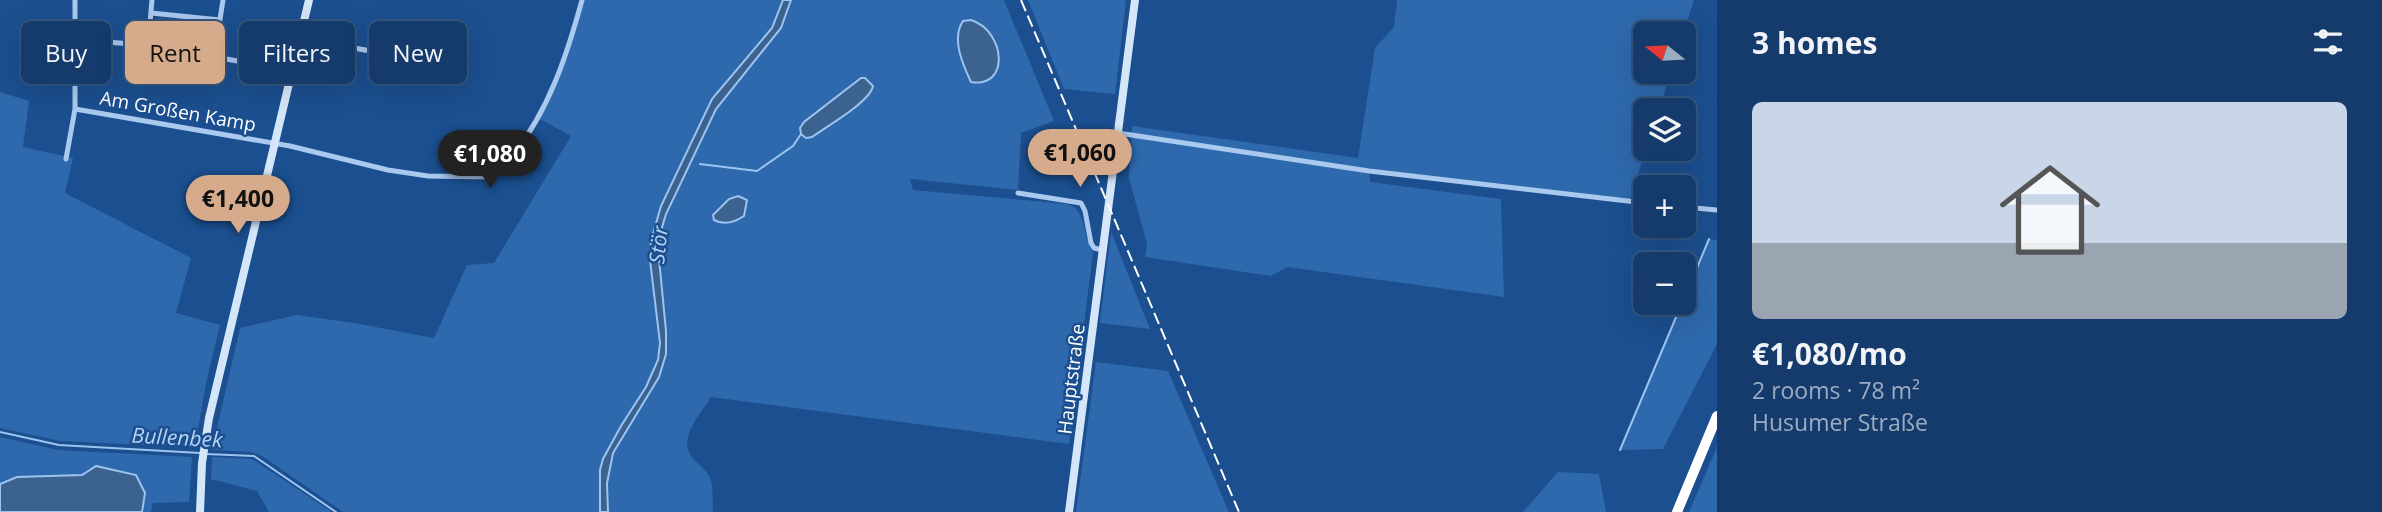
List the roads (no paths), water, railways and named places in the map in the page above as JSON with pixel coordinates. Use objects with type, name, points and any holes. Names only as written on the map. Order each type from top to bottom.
[{"type":"highway","points":[[1677,512],[1717,416]]},
{"type":"street","name":"Am Großen Kamp","points":[[75,0],[76,21]]},
{"type":"street","points":[[150,21],[152,0]]},
{"type":"street","points":[[151,13],[220,20],[223,0]]},
{"type":"street","points":[[305,21],[309,0]]},
{"type":"street","name":"Am Großen Kamp","points":[[75,109],[275,144],[387,170],[428,176],[489,177],[498,173],[524,141],[544,107],[572,37],[582,0]]},
{"type":"street","name":"Hauptstraße","points":[[1069,512],[1135,0]]},
{"type":"street","name":"Am Großen Kamp","points":[[66,159],[75,109],[75,84]]},
{"type":"street","points":[[200,512],[204,443],[290,84]]},
{"type":"street","points":[[1118,132],[1369,172],[1633,203]]},
{"type":"street","points":[[1018,193],[1081,203],[1091,243],[1094,248],[1103,250]]},
{"type":"street","points":[[1696,209],[1717,211]]},
{"type":"water","name":"Stör","points":[[783,0],[791,0],[781,28],[716,109],[666,214],[660,234],[659,259],[666,354],[659,377],[613,453],[607,483],[608,512],[600,512],[600,470],[603,459],[646,387],[658,360],[660,343],[650,260],[651,241],[661,206],[712,99],[772,28]]},
{"type":"water","points":[[971,20],[983,26],[997,46],[997,68],[992,77],[984,82],[971,82],[958,44],[963,21]]},
{"type":"water","points":[[861,78],[865,78],[873,86],[864,99],[812,137],[806,138],[801,134],[800,128],[804,122]]},
{"type":"water","points":[[738,196],[747,200],[744,216],[730,222],[714,220],[713,215],[729,199]]},
{"type":"water","points":[[96,466],[136,475],[145,493],[142,512],[0,512],[0,484],[17,477],[82,475]]},
{"type":"waterway","points":[[700,164],[757,171],[793,146],[801,134]]},
{"type":"waterway","points":[[1696,270],[1709,239]]},
{"type":"waterway","points":[[1620,450],[1677,315]]},
{"type":"waterway","name":"Bullenbek","points":[[0,432],[59,445],[200,453]]},
{"type":"waterway","name":"Bullenbek","points":[[206,454],[254,456],[336,512]]},
{"type":"railway","points":[[1021,0],[1239,512]]}]
